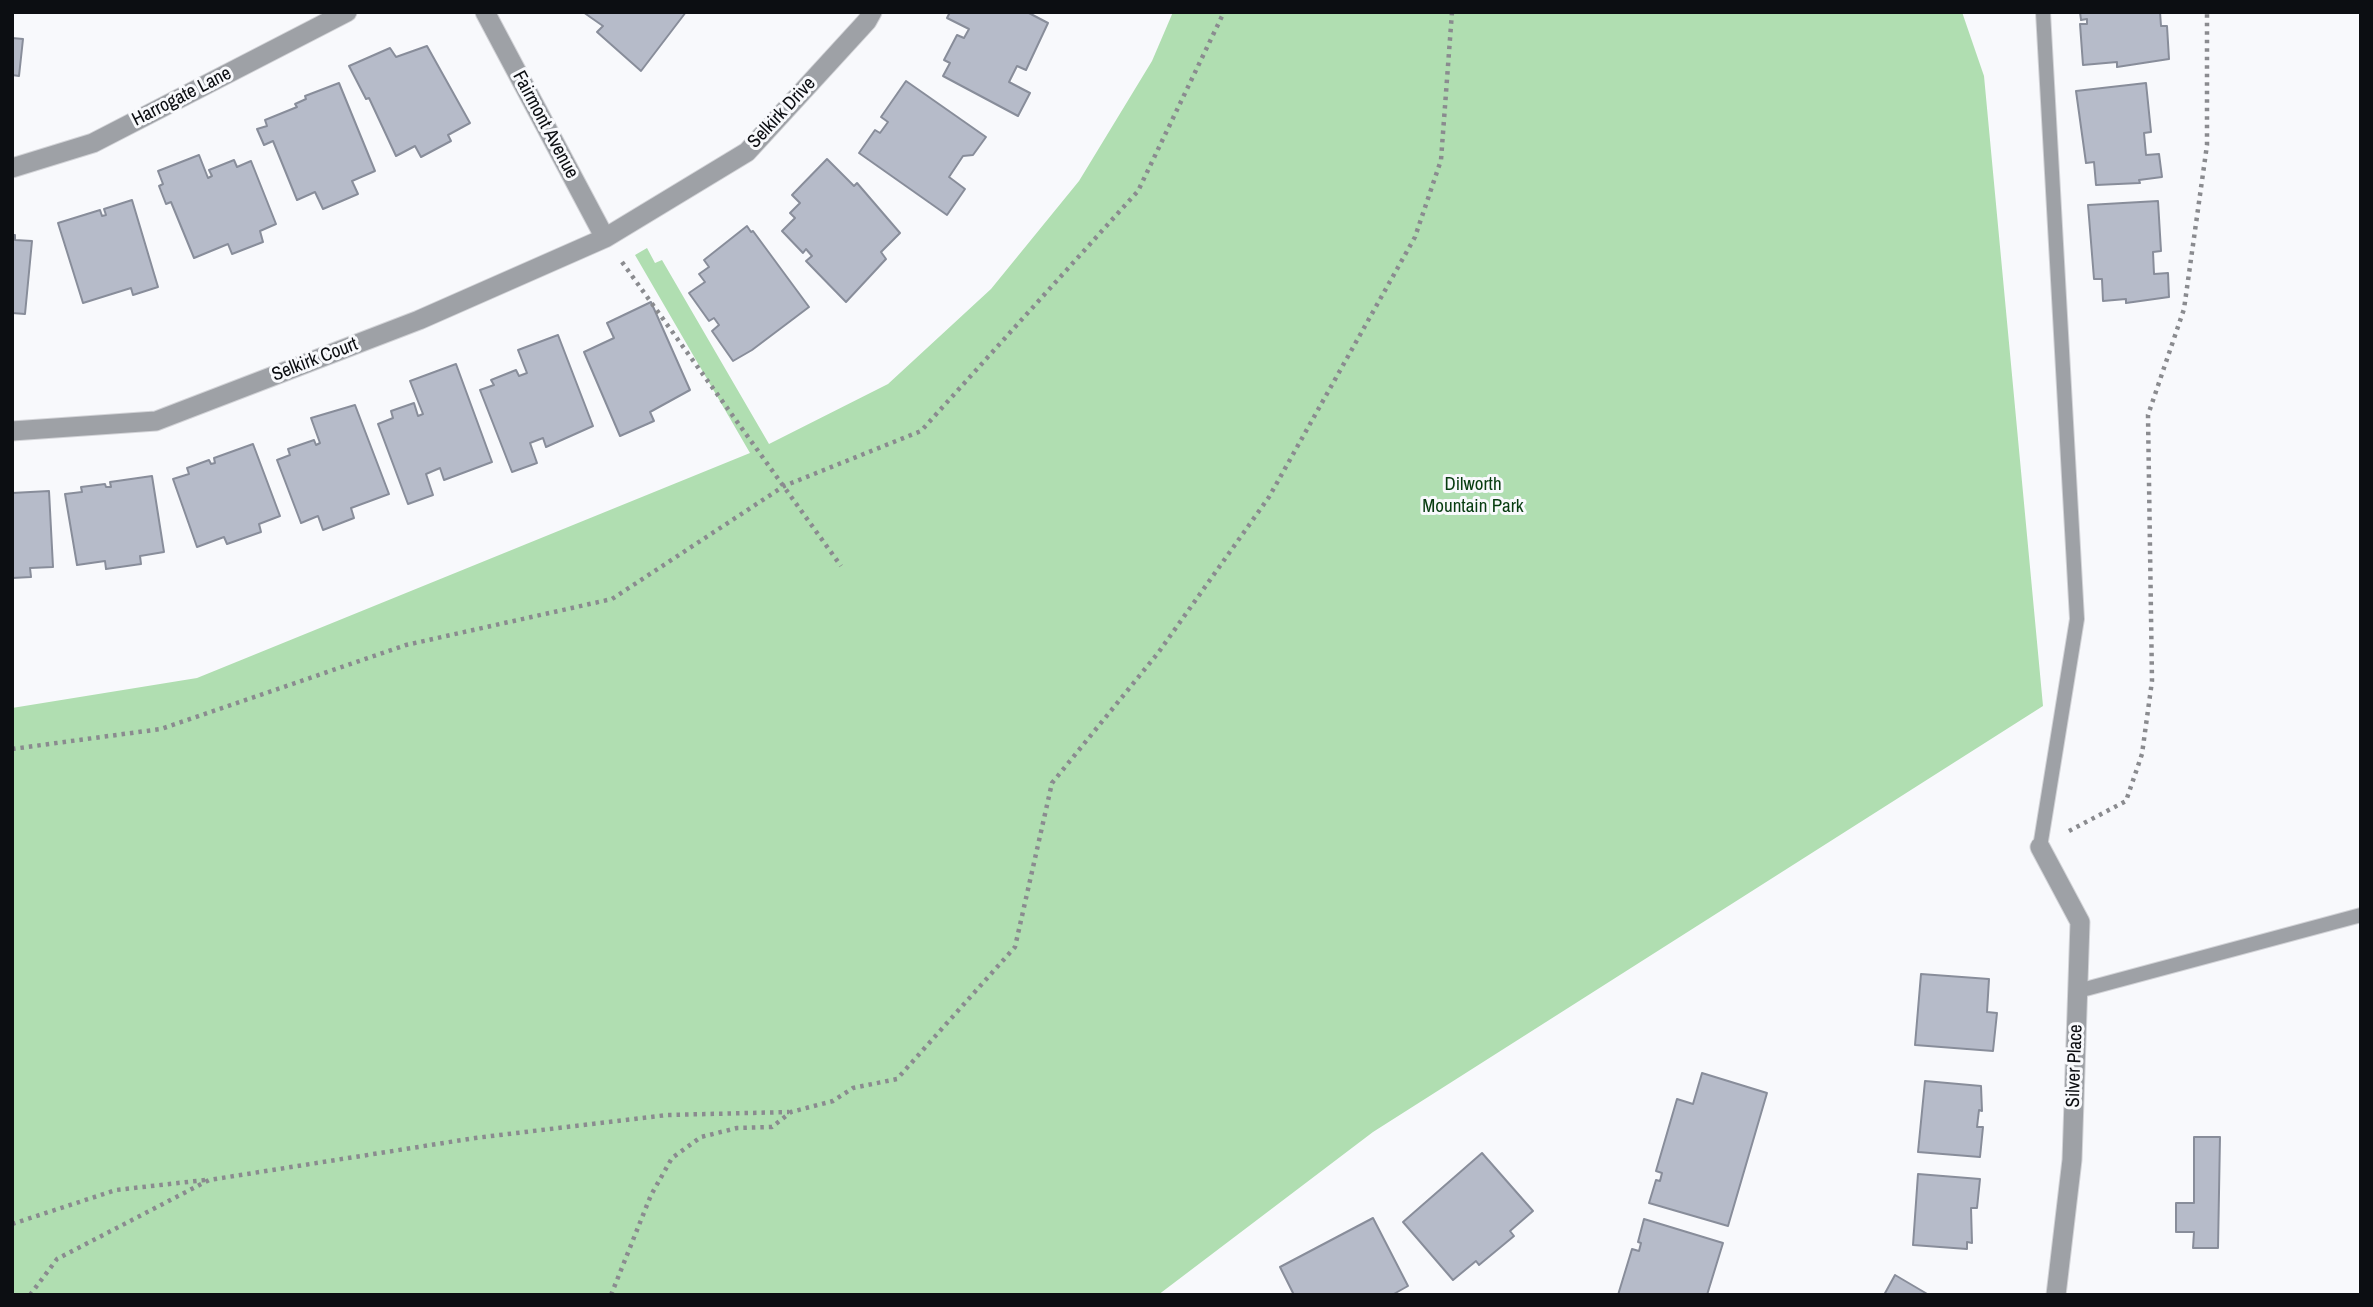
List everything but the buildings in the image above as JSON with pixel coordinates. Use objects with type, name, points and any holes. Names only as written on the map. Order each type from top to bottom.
[{"type":"street","name":"Harrogate Lane","points":[[12,168],[93,143],[347,12]]},
{"type":"street","name":"Fairmont Avenue","points":[[485,12],[605,239]]},
{"type":"street","name":"Selkirk Drive","points":[[605,239],[747,152],[867,21],[872,12]]},
{"type":"street","name":"Selkirk Court","points":[[12,430],[156,421],[419,320],[605,239]]},
{"type":"street","name":"Silver Place","points":[[2040,847],[2081,922],[2072,1160],[2056,1295]]},
{"type":"lane","points":[[2040,847],[2077,619],[2043,12]]},
{"type":"lane","points":[[2078,991],[2361,915]]},
{"type":"path","points":[[12,749],[161,729],[406,645],[612,599],[784,486],[921,431],[1138,191],[1224,12]]},
{"type":"path","points":[[12,1224],[116,1190],[209,1180],[475,1138],[653,1116],[791,1112],[833,1101],[853,1088],[897,1079],[1015,947],[1052,783],[1158,653],[1269,497],[1415,237],[1441,160],[1452,12]]},
{"type":"path","points":[[2040,847],[2126,801],[2142,754],[2152,681],[2148,415],[2184,309],[2207,145],[2207,12]]},
{"type":"path","points":[[605,239],[841,566]]},
{"type":"path","points":[[611,1295],[651,1195],[672,1158],[701,1137],[737,1128],[772,1127],[791,1112]]},
{"type":"path","points":[[30,1295],[57,1259],[209,1180]]},
{"type":"green space","name":"Dilworth Mountain Park","points":[[1173,12],[1962,12],[1984,76],[2043,706],[1373,1132],[1158,1295],[12,1295],[12,708],[197,678],[750,453],[635,255],[647,248],[655,263],[662,260],[769,444],[888,384],[991,289],[1079,181],[1152,61]]}]
